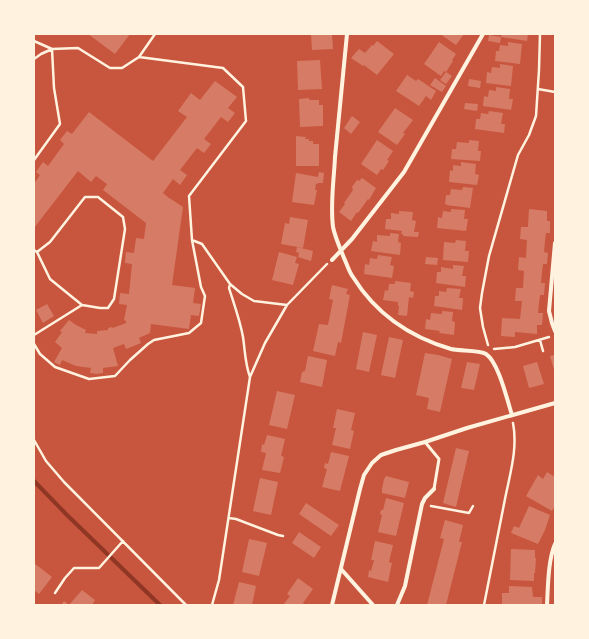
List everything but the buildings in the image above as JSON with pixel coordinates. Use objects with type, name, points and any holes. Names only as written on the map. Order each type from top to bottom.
[{"type":"street","points":[[347,34],[332,202],[333,228],[352,277],[369,299],[386,316],[419,337],[452,349],[486,354],[492,361],[500,376],[512,415]]},
{"type":"street","points":[[332,260],[352,239],[404,172],[483,34]]},
{"type":"street","points":[[555,243],[549,311],[555,331]]},
{"type":"street","points":[[332,605],[364,475],[372,463],[381,455],[396,450],[555,403]]},
{"type":"street","points":[[397,605],[405,586],[422,504],[425,498],[434,489]]},
{"type":"street","points":[[547,605],[550,562],[555,544]]},
{"type":"street","points":[[341,569],[373,605]]},
{"type":"lane","points":[[425,442],[438,459],[434,489]]},
{"type":"path","points":[[34,59],[52,49],[78,48],[110,68],[122,68],[139,57],[156,34]]},
{"type":"path","points":[[540,34],[536,116],[529,136],[518,155],[489,256],[480,308],[489,350],[515,347],[551,336]]},
{"type":"path","points":[[34,41],[52,49]]},
{"type":"path","points":[[34,160],[60,124],[54,88],[52,49]]},
{"type":"path","points":[[34,344],[40,354],[55,367],[89,379],[116,376],[130,360],[154,340],[188,334],[201,324],[205,296],[201,287],[192,240],[189,196],[246,121],[243,87],[223,68],[139,57]]},
{"type":"path","points":[[538,89],[555,92]]},
{"type":"path","points":[[34,250],[37,252],[50,279],[82,305],[108,308],[114,299],[125,229],[123,217],[98,197],[85,197],[50,242],[37,252]]},
{"type":"path","points":[[192,240],[202,244],[230,284],[242,294],[254,301],[287,305]]},
{"type":"path","points":[[212,605],[219,580],[250,377],[264,343],[287,305],[332,260]]},
{"type":"path","points":[[230,284],[229,288],[243,337],[246,368],[250,377]]},
{"type":"path","points":[[34,335],[82,305]]},
{"type":"path","points":[[540,340],[544,351]]},
{"type":"path","points":[[484,605],[514,456],[515,432],[512,415]]},
{"type":"path","points":[[34,440],[46,461],[64,482],[186,605]]},
{"type":"path","points":[[422,504],[469,514],[473,506]]},
{"type":"path","points":[[229,518],[236,519],[283,536]]},
{"type":"path","points":[[55,593],[74,568],[99,568],[123,541]]},
{"type":"waterway","points":[[34,481],[160,605]]}]
